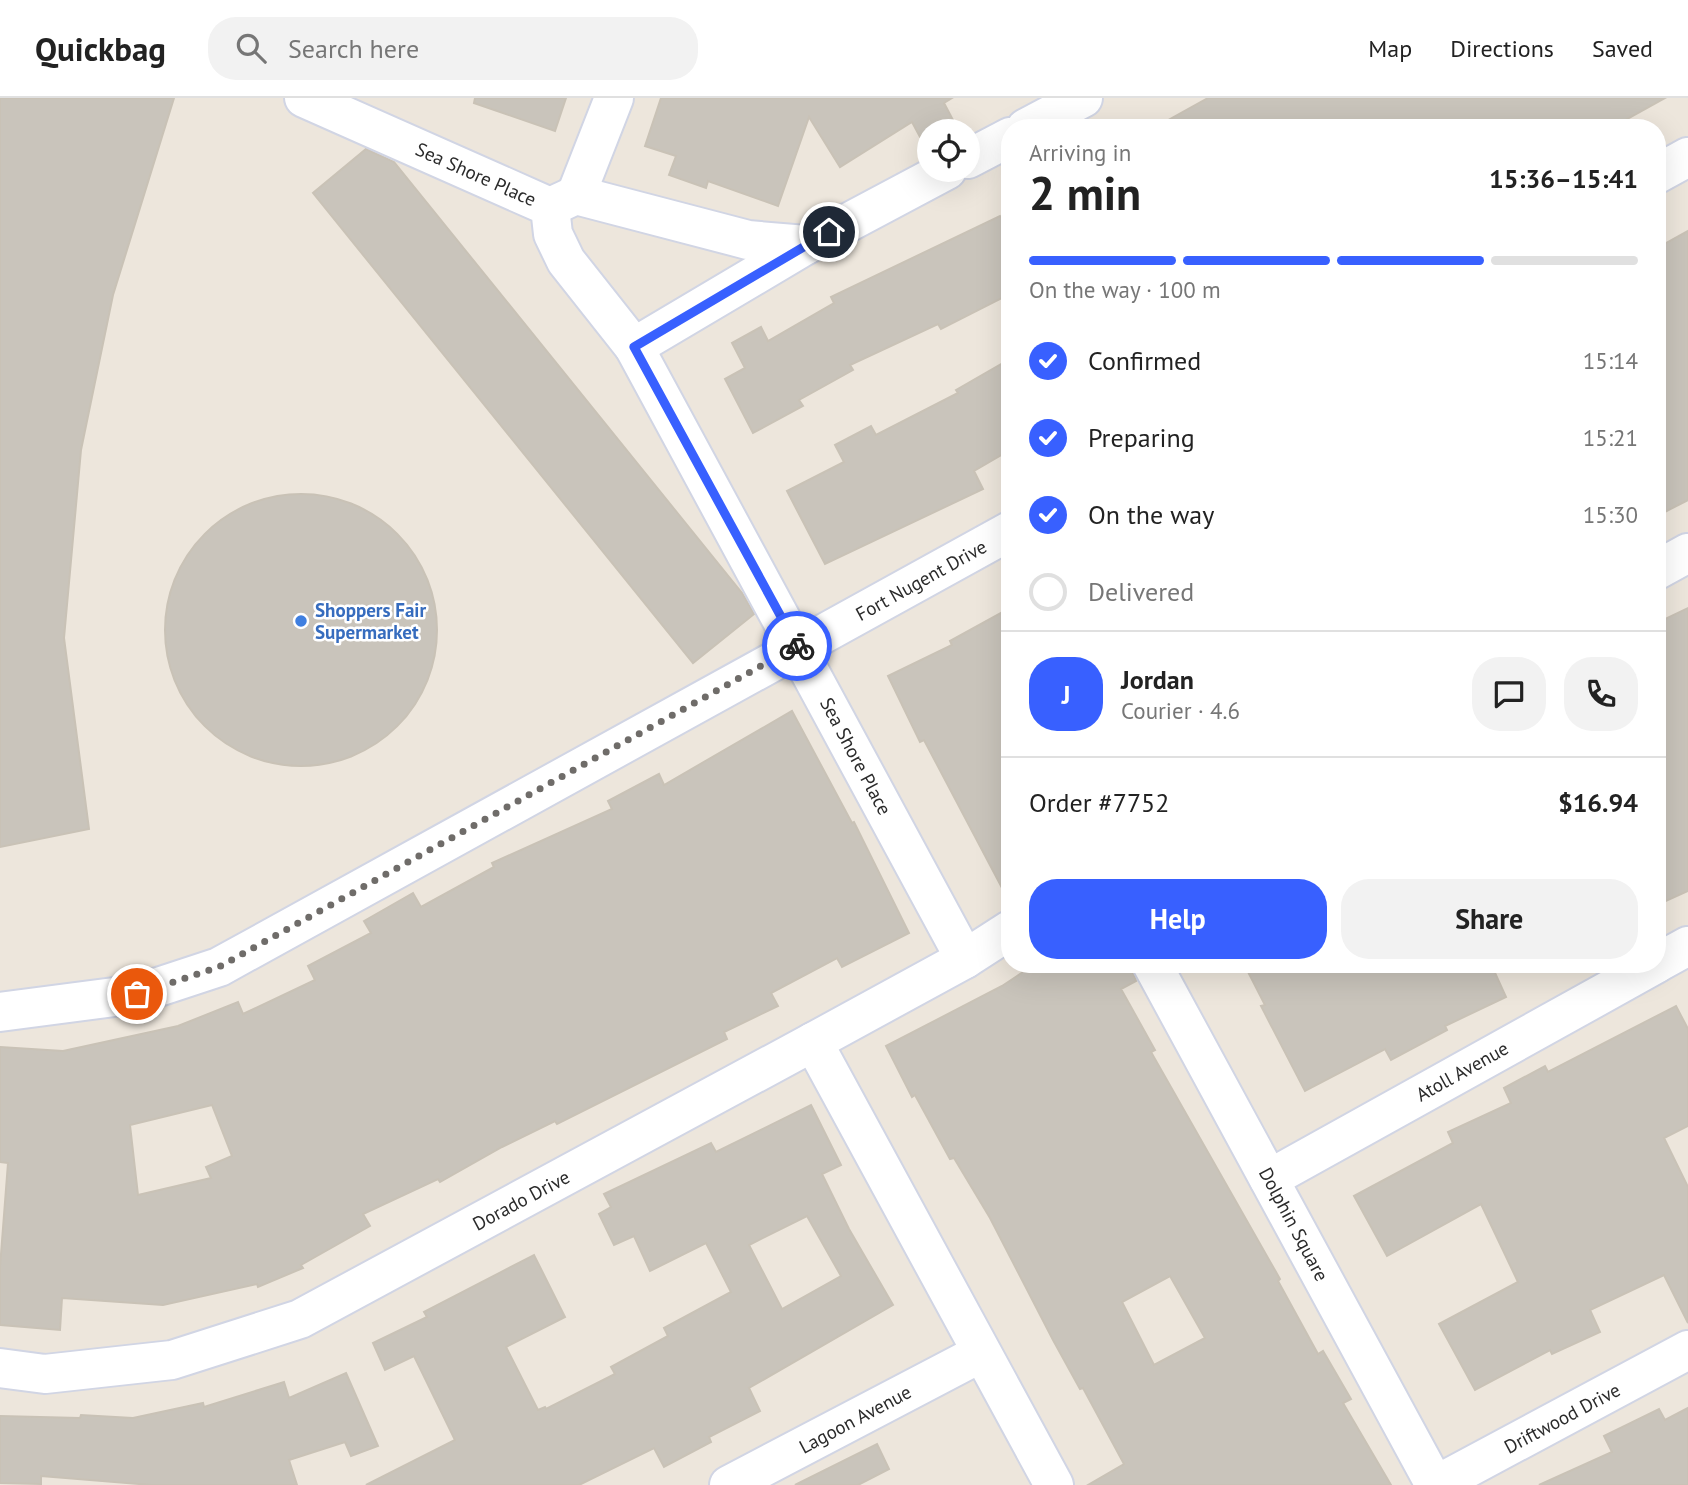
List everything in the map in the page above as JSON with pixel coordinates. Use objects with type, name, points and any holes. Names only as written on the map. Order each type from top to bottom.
[{"type":"street","name":"Sea Shore Place","points":[[304,98],[563,201],[553,234],[566,261],[634,347],[965,959]]},
{"type":"street","points":[[614,98],[563,201],[748,240],[806,245]]},
{"type":"street","points":[[1043,119],[1083,98]]},
{"type":"street","points":[[980,153],[1001,142]]},
{"type":"street","points":[[1666,169],[1688,157]]},
{"type":"street","points":[[634,347],[806,245],[924,182]]},
{"type":"street","name":"Fort Nugent Drive","points":[[0,1012],[137,994],[219,967],[1001,536]]},
{"type":"street","points":[[1666,565],[1688,553]]},
{"type":"street","name":"Dorado Drive","points":[[0,1368],[44,1374],[172,1360],[300,1319],[965,959],[1001,936]]},
{"type":"street","name":"Atoll Avenue","points":[[1666,958],[1688,946]]},
{"type":"street","name":"Dolphin Square","points":[[1157,973],[1436,1485]]},
{"type":"street","name":"Atoll Avenue","points":[[1269,1179],[1640,973]]},
{"type":"street","points":[[813,1042],[1054,1485]]},
{"type":"street","name":"Driftwood Drive","points":[[1436,1485],[1688,1350]]},
{"type":"street","name":"Lagoon Avenue","points":[[729,1485],[981,1353]]},
{"type":"building","points":[[0,98],[174,98],[113,295],[81,450],[64,638],[89,829],[0,847]]},
{"type":"building","points":[[475,98],[566,98],[555,131],[474,103]]},
{"type":"building","points":[[661,98],[952,98],[944,103],[952,119],[917,119],[917,131],[912,122],[840,167],[809,117],[778,206],[708,181],[706,188],[669,175],[676,156],[645,146]]},
{"type":"building","points":[[1208,98],[1665,98],[1627,119],[1170,119]]},
{"type":"building","points":[[366,149],[394,162],[742,593],[754,614],[693,663],[313,193]]},
{"type":"building","points":[[1001,218],[1001,299],[941,329],[938,324],[850,365],[853,370],[799,400],[803,406],[753,433],[725,379],[745,368],[732,343],[761,327],[768,341],[834,303],[831,297]]},
{"type":"building","points":[[1688,231],[1688,500],[1666,511],[1666,243]]},
{"type":"building","points":[[1001,364],[1001,455],[974,471],[983,489],[825,564],[787,491],[844,462],[835,445],[871,426],[876,435],[958,393],[956,390]]},
{"type":"building","name":"Shoppers Fair Supermarket","points":[[301,494],[340,500],[365,510],[397,534],[414,555],[426,578],[434,604],[437,630],[431,669],[421,694],[397,726],[376,743],[353,755],[327,763],[301,766],[262,760],[237,750],[205,726],[188,705],[176,682],[168,656],[165,630],[171,591],[181,566],[205,534],[226,517],[249,505],[275,497]]},
{"type":"building","points":[[1688,608],[1688,891],[1666,901],[1666,619]]},
{"type":"building","points":[[1001,613],[1001,886],[924,740],[920,742],[888,676],[952,645],[950,641]]},
{"type":"building","points":[[792,711],[852,823],[854,822],[909,933],[842,967],[837,958],[771,993],[778,1006],[724,1032],[727,1039],[557,1124],[555,1121],[502,1147],[440,1182],[438,1179],[363,1214],[370,1226],[301,1265],[303,1268],[258,1287],[257,1284],[163,1305],[62,1298],[60,1330],[0,1325],[0,1267],[8,1163],[0,1162],[0,1047],[63,1051],[178,1026],[238,1002],[243,1014],[315,980],[308,966],[371,933],[364,921],[413,893],[421,907],[494,867],[492,863],[612,809],[608,801],[659,774],[664,785]],"holes":[[[212,1105],[232,1156],[206,1167],[211,1178],[138,1195],[130,1125]]]},
{"type":"building","points":[[1022,973],[1133,973],[1136,981],[1121,989],[1155,1050],[1151,1052],[1280,1279],[1278,1281],[1318,1354],[1323,1351],[1351,1399],[1343,1403],[1391,1485],[1088,1485],[1124,1464],[1083,1388],[1080,1389],[1053,1340],[990,1218],[954,1158],[950,1159],[915,1095],[912,1097],[886,1046],[1002,986]],"holes":[[[1170,1276],[1205,1338],[1154,1365],[1122,1302]]]},
{"type":"building","points":[[1249,973],[1495,973],[1506,997],[1445,1026],[1447,1030],[1391,1060],[1385,1049],[1305,1091],[1261,1006],[1265,1005]]},
{"type":"building","points":[[1676,1006],[1688,1029],[1688,1126],[1664,1138],[1688,1187],[1688,1323],[1664,1275],[1590,1310],[1600,1332],[1552,1354],[1550,1350],[1475,1390],[1439,1324],[1518,1282],[1481,1204],[1387,1256],[1354,1196],[1453,1143],[1448,1132],[1511,1103],[1504,1088],[1545,1066],[1548,1072]]},
{"type":"building","points":[[811,1105],[841,1165],[822,1174],[849,1229],[893,1305],[749,1388],[760,1411],[709,1437],[711,1442],[664,1467],[654,1448],[579,1485],[366,1485],[455,1440],[414,1356],[385,1370],[373,1343],[427,1317],[424,1312],[534,1255],[565,1317],[506,1347],[538,1410],[545,1407],[546,1409],[615,1374],[611,1367],[668,1336],[664,1328],[731,1292],[706,1243],[650,1271],[634,1236],[614,1245],[599,1214],[611,1207],[604,1194],[711,1143],[716,1152]],"holes":[[[807,1216],[841,1276],[782,1309],[749,1245]]]},
{"type":"building","points":[[346,1373],[378,1446],[351,1456],[345,1442],[289,1460],[297,1485],[151,1485],[41,1476],[41,1484],[0,1483],[0,1416],[80,1418],[81,1415],[133,1418],[203,1403],[204,1407],[284,1382],[289,1398]]},
{"type":"building","points":[[1688,1408],[1688,1485],[1539,1485],[1612,1452],[1604,1436],[1659,1409],[1665,1420]]},
{"type":"building","points":[[877,1444],[889,1469],[858,1485],[795,1485]]},
{"type":"way so far","points":[[137,994],[219,967],[798,648],[797,646]]},
{"type":"place","name":"Shoppers Fair Supermarket","points":[[301,621]]},
{"type":"route","points":[[797,646],[634,347],[829,232]]}]
